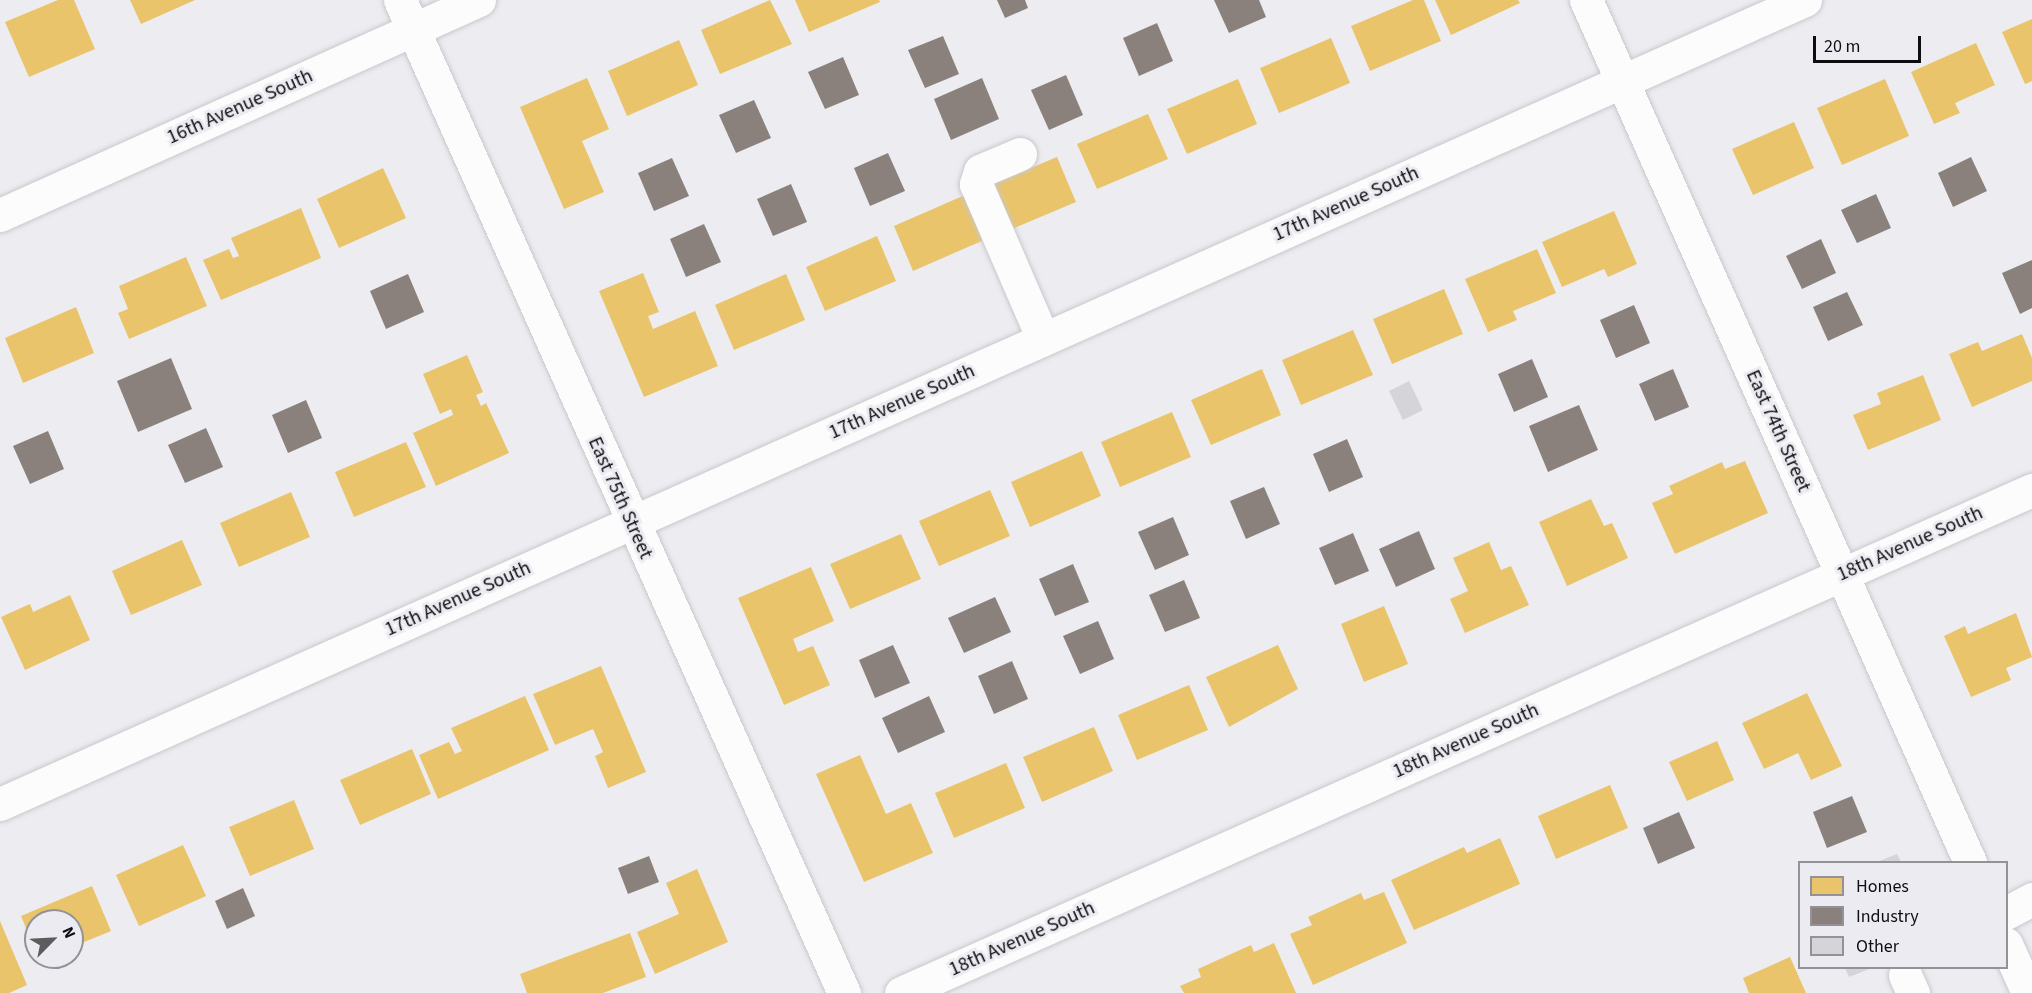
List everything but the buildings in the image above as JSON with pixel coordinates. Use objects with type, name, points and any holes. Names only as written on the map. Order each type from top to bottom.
[{"type":"street","name":"16th Avenue South","points":[[0,215],[407,15],[479,0]]},
{"type":"street","name":"East 74th Street","points":[[1586,0],[1970,861]]},
{"type":"street","name":"17th Avenue South","points":[[0,804],[1805,0]]},
{"type":"street","name":"East 75th Street","points":[[407,15],[630,523],[844,993]]},
{"type":"street","points":[[1020,154],[980,171],[976,184],[1043,339]]},
{"type":"street","name":"18th Avenue South","points":[[901,993],[2032,490]]},
{"type":"street","points":[[2008,912],[2032,899]]},
{"type":"street","points":[[2008,946],[2028,993]]}]
